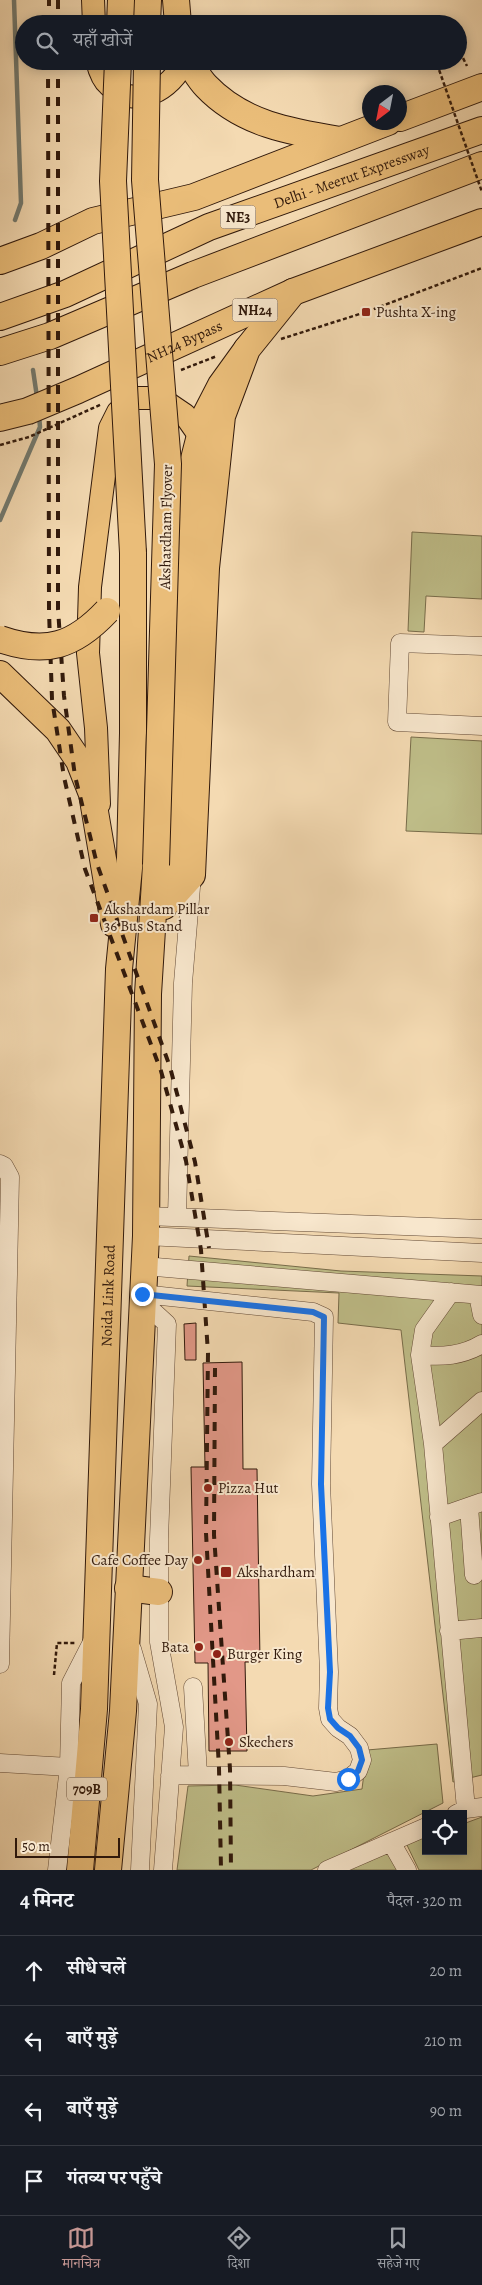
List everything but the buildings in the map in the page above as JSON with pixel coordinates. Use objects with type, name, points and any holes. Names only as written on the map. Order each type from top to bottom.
[{"type":"highway","points":[[120,0],[120,15]]},
{"type":"highway","points":[[147,15],[148,0]]},
{"type":"highway","points":[[176,0],[177,15]]},
{"type":"highway","points":[[118,70],[113,181],[133,553],[134,733],[130,858],[119,969]]},
{"type":"highway","name":"Akshardham Flyover","points":[[147,70],[145,180],[168,464],[156,865],[148,994]]},
{"type":"highway","points":[[193,70],[206,86],[233,108],[255,120],[296,132],[341,140]]},
{"type":"highway","points":[[407,115],[482,87]]},
{"type":"highway","points":[[0,261],[41,246],[93,221],[194,198],[367,130]]},
{"type":"highway","name":"Delhi - Meerut Expressway","points":[[0,317],[65,294],[209,227],[482,130]]},
{"type":"highway","name":"NE3","points":[[0,352],[50,336],[193,275],[482,165]]},
{"type":"highway","points":[[435,239],[482,209]]},
{"type":"highway","name":"NH24 Bypass","points":[[0,418],[35,425],[78,390],[293,292],[482,222]]},
{"type":"highway","points":[[126,1629],[146,1226],[148,994],[171,857],[181,650],[193,463],[205,416],[221,386],[247,349],[293,292]]},
{"type":"highway","points":[[164,906],[192,875],[206,568],[222,416],[247,349]]},
{"type":"highway","points":[[0,437],[35,425]]},
{"type":"highway","points":[[0,639],[21,646],[45,647],[69,641],[90,628],[107,611],[133,553]]},
{"type":"highway","points":[[0,674],[58,730],[79,761],[92,794],[115,929],[119,969]]},
{"type":"highway","name":"Noida Link Road","points":[[97,1623],[119,969]]},
{"type":"highway","points":[[128,1588],[159,1592]]},
{"type":"highway","name":"709B","points":[[80,1870],[94,1709],[97,1623]]},
{"type":"highway","name":"709B","points":[[108,1870],[123,1711],[126,1629]]},
{"type":"main road","points":[[93,0],[94,15]]},
{"type":"main road","points":[[99,70],[109,86],[131,96],[146,95],[159,91],[170,83],[181,70]]},
{"type":"main road","points":[[101,842],[96,728],[88,653],[90,587],[110,428],[118,412],[134,398],[160,398],[185,415],[199,435]]},
{"type":"street","points":[[482,646],[400,643],[397,722],[482,726]]},
{"type":"street","points":[[177,1217],[183,982],[192,875]]},
{"type":"street","points":[[0,1164],[4,1166],[10,1178],[0,1664]]},
{"type":"street","points":[[146,1226],[177,1217],[482,1229]]},
{"type":"street","points":[[146,1226],[482,1253]]},
{"type":"street","points":[[144,1266],[480,1295],[482,1315]]},
{"type":"street","points":[[451,1292],[424,1330],[420,1355],[433,1444],[449,1631],[468,1810]]},
{"type":"street","points":[[142,1298],[167,1324],[159,1642],[174,1727],[163,1870]]},
{"type":"street","points":[[142,1298],[313,1312],[324,1317],[321,1392],[321,1484],[330,1672],[328,1708],[330,1719],[338,1728],[350,1736],[359,1748],[362,1760],[358,1771],[348,1779],[336,1782],[284,1776],[170,1775]]},
{"type":"street","points":[[420,1355],[440,1357],[453,1355],[470,1351],[482,1344]]},
{"type":"street","points":[[433,1444],[482,1401]]},
{"type":"street","points":[[439,1517],[475,1505],[478,1575],[444,1572]]},
{"type":"street","points":[[57,1870],[69,1767],[71,1683],[92,1644],[97,1623]]},
{"type":"street","points":[[449,1631],[482,1628]]},
{"type":"street","points":[[126,1629],[148,1704],[140,1870]]},
{"type":"street","points":[[193,1687],[198,1775]]},
{"type":"street","points":[[0,1763],[69,1767]]},
{"type":"street","points":[[327,1870],[422,1829]]},
{"type":"street","points":[[391,1842],[407,1870]]},
{"type":"path","points":[[439,70],[482,192]]},
{"type":"path","points":[[278,340],[366,312],[482,268]]},
{"type":"path","points":[[208,358],[218,356]]},
{"type":"path","points":[[0,445],[35,425]]},
{"type":"path","points":[[54,1675],[57,1643]]},
{"type":"shaded area","points":[[412,532],[482,536],[482,599],[426,596],[424,632],[408,631]]},
{"type":"shaded area","points":[[411,737],[482,741],[482,834],[406,831]]},
{"type":"shaded area","points":[[189,1256],[341,1271],[482,1276],[482,1775],[453,1782],[401,1330],[338,1323],[339,1293],[187,1286]]},
{"type":"shaded area","points":[[437,1744],[443,1803],[429,1810],[422,1810],[422,1814],[311,1870],[177,1870],[188,1786],[235,1785],[313,1796],[362,1789],[367,1750]]},
{"type":"shaded area","points":[[482,1817],[482,1870],[419,1870],[406,1843],[422,1837],[422,1855],[467,1855],[467,1823]]},
{"type":"shaded area","points":[[379,1849],[389,1854],[399,1870],[338,1870]]},
{"type":"waterway","points":[[14,0],[15,29]]},
{"type":"waterway","points":[[15,220],[21,203],[16,70]]},
{"type":"waterway","points":[[33,370],[37,397]]},
{"type":"waterway","points":[[0,520],[40,427],[39,415]]},
{"type":"railway","points":[[49,0],[49,15]]},
{"type":"railway","points":[[58,0],[58,15]]},
{"type":"railway","points":[[48,70],[49,611],[52,699],[64,777],[85,869],[161,1071],[186,1161],[201,1250],[208,1353],[206,1533],[219,1768],[221,1870]]},
{"type":"railway","points":[[58,70],[58,609],[64,696],[75,776],[97,864],[170,1067],[195,1162],[209,1248]]},
{"type":"railway","points":[[215,1368],[214,1535],[230,1769],[231,1870]]},
{"type":"place","name":"Pushta X-ing","points":[[366,312]]},
{"type":"place","name":"Akshardam Pillar 36 Bus Stand","points":[[94,918]]},
{"type":"place","name":"Pizza Hut","points":[[208,1488]]},
{"type":"place","name":"Cafe Coffee Day","points":[[198,1560]]},
{"type":"place","name":"Akshardham","points":[[226,1572]]},
{"type":"place","name":"Bata","points":[[199,1647]]},
{"type":"place","name":"Burger King","points":[[217,1654]]},
{"type":"place","name":"Skechers","points":[[229,1742]]},
{"type":"route","points":[[142,1294],[313,1312],[319,1313],[324,1317],[321,1392],[321,1484],[330,1672],[328,1708],[330,1719],[338,1728],[350,1736],[359,1748],[362,1760],[358,1771],[348,1779]]}]
